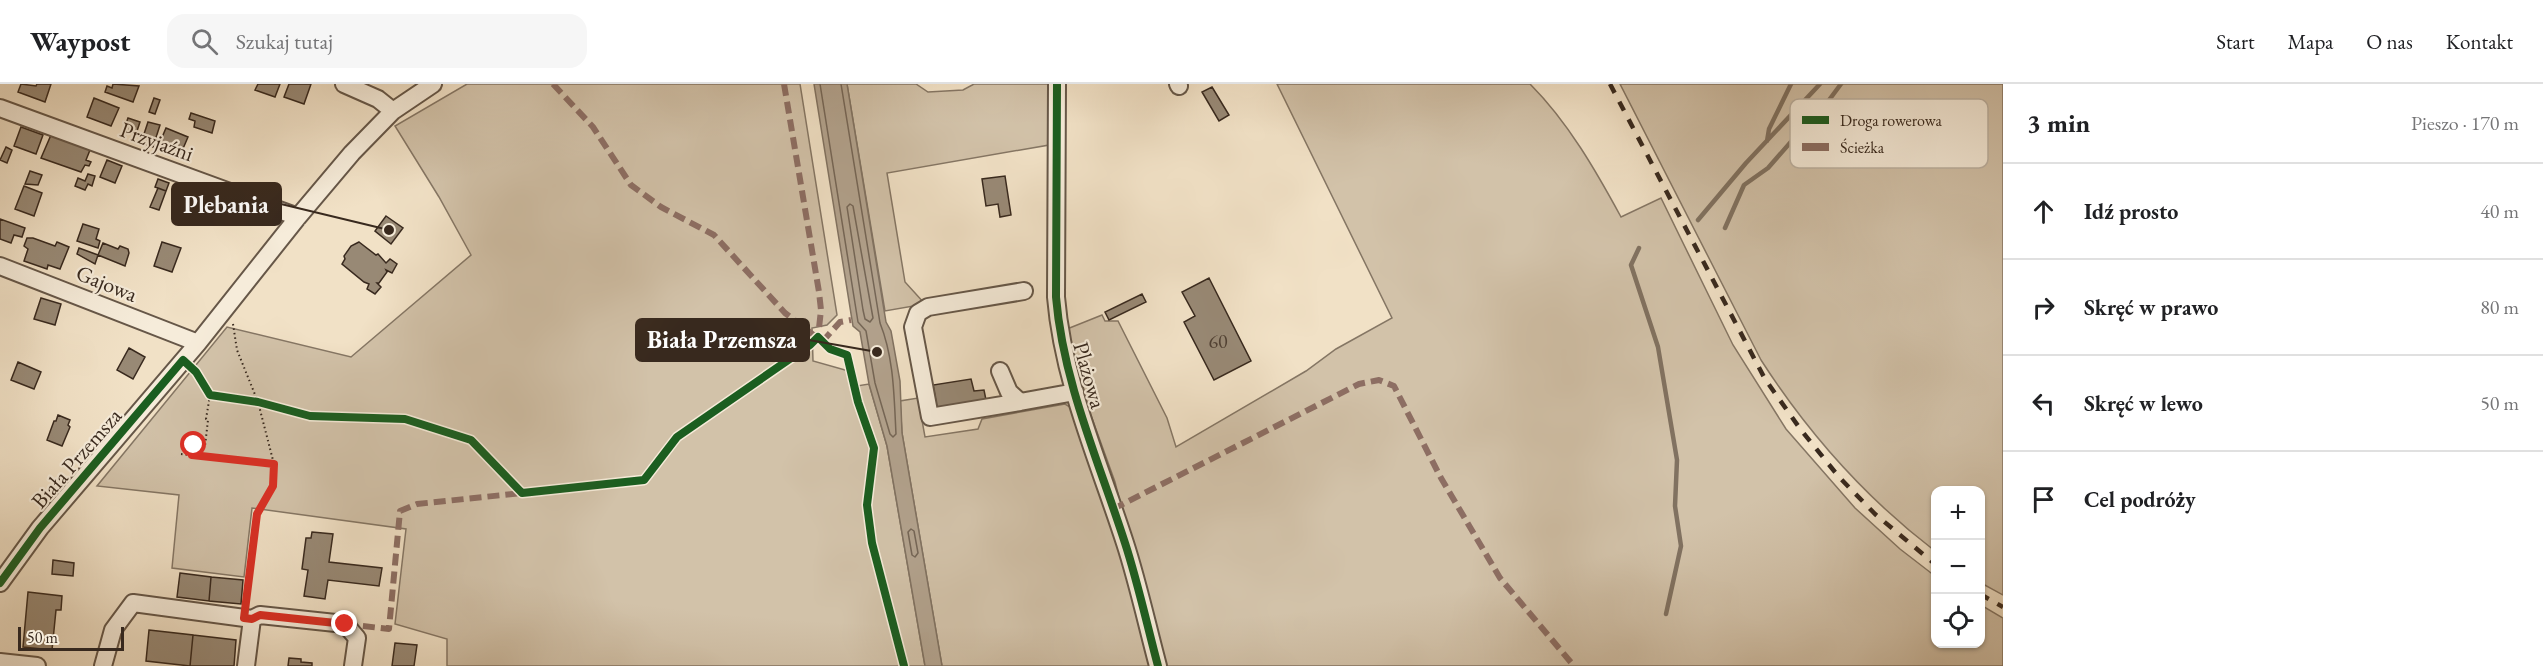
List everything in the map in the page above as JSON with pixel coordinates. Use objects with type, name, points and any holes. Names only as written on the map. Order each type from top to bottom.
[{"type":"street","points":[[344,84],[378,99],[393,111]]},
{"type":"street","name":"Biała Przemsza","points":[[0,583],[40,528],[198,343],[298,217],[393,111],[433,84]]},
{"type":"street","name":"Plażowa","points":[[1057,84],[1056,297],[1059,329],[1075,392],[1125,544],[1158,666]]},
{"type":"street","name":"Przyjaźni","points":[[0,108],[298,217]]},
{"type":"street","name":"Gajowa","points":[[0,266],[198,343]]},
{"type":"street","points":[[1024,291],[928,307],[918,313],[913,327],[930,417],[1075,392]]},
{"type":"street","points":[[1000,371],[1009,392],[1020,402]]},
{"type":"street","points":[[103,666],[113,630],[133,603],[248,619],[260,615],[345,624],[357,638],[353,666]]},
{"type":"street","points":[[246,666],[248,619]]},
{"type":"street","points":[[7,664],[38,666]]},
{"type":"path","points":[[231,317],[237,350],[258,402],[274,464],[273,486],[257,514],[248,619]]},
{"type":"path","points":[[192,455],[194,445],[205,446],[210,395]]},
{"type":"path","points":[[181,454],[274,464]]},
{"type":"shaded area","points":[[467,84],[800,84],[837,315],[827,325],[812,328],[813,361],[845,370],[854,369],[857,386],[869,384],[887,446],[925,666],[447,666],[447,639],[395,624],[406,529],[252,508],[244,577],[172,568],[179,495],[97,486],[227,327],[351,357],[471,255],[439,197],[395,126]]},
{"type":"shaded area","points":[[847,84],[916,84],[928,92],[963,90],[974,84],[1049,84],[1049,145],[887,173],[905,282],[925,304],[885,311]]},
{"type":"shaded area","points":[[1277,84],[1530,84],[1569,131],[1621,217],[1661,198],[1733,345],[1786,429],[1855,508],[1900,549],[1931,573],[1931,648],[1985,648],[1985,607],[2003,618],[2003,666],[942,666],[902,433],[900,401],[918,398],[925,437],[978,429],[982,419],[1065,404],[1075,410],[1123,514],[1115,482],[1075,371],[1067,329],[1102,315],[1105,321],[1118,321],[1167,418],[1176,447],[1306,371],[1336,349],[1392,318]]},
{"type":"shaded area","points":[[1620,84],[2003,84],[2003,595],[1985,585],[1985,486],[1931,486],[1931,548],[1862,487],[1819,439],[1761,360]]},
{"type":"water","points":[[814,84],[847,84],[886,322],[891,331],[900,381],[902,433],[942,666],[925,666],[887,446],[869,384],[860,332],[853,326]]},
{"type":"building","points":[[21,84],[36,86],[37,84],[51,84],[45,102],[18,92]]},
{"type":"building","points":[[113,84],[139,86],[133,102],[105,92],[107,86],[112,88]]},
{"type":"building","points":[[258,84],[280,84],[275,97],[255,90]]},
{"type":"building","points":[[289,84],[311,84],[304,104],[284,97]]},
{"type":"building","points":[[1212,87],[1229,115],[1219,121],[1202,92]]},
{"type":"building","points":[[94,98],[119,108],[111,126],[87,117]]},
{"type":"building","points":[[154,98],[160,100],[155,114],[149,112]]},
{"type":"building","points":[[191,113],[215,121],[212,133],[194,127],[195,121],[189,119]]},
{"type":"building","points":[[128,118],[140,122],[136,134],[124,129]]},
{"type":"building","points":[[148,122],[160,125],[153,147],[141,143]]},
{"type":"building","points":[[21,127],[43,135],[36,154],[14,146]]},
{"type":"building","points":[[166,128],[188,137],[179,158],[157,149]]},
{"type":"building","points":[[51,135],[90,150],[86,160],[91,162],[89,166],[85,165],[81,172],[41,158]]},
{"type":"building","points":[[6,147],[12,150],[7,163],[0,160]]},
{"type":"building","points":[[107,160],[122,166],[115,183],[100,177]]},
{"type":"building","points":[[30,171],[42,175],[38,185],[25,184]]},
{"type":"building","points":[[88,174],[95,176],[92,186],[88,184],[85,190],[75,186],[78,178],[85,181]]},
{"type":"building","points":[[1005,176],[1011,215],[1000,217],[998,204],[986,206],[982,179]]},
{"type":"building","points":[[158,179],[169,183],[166,191],[155,187]]},
{"type":"building","points":[[24,186],[42,193],[34,216],[15,209]]},
{"type":"building","points":[[158,188],[166,191],[159,210],[150,207]]},
{"type":"building","points":[[386,216],[403,228],[391,244],[375,231]]},
{"type":"building","points":[[0,219],[25,228],[22,237],[14,235],[11,243],[0,239]]},
{"type":"building","points":[[83,224],[99,229],[96,239],[100,241],[98,248],[77,241]]},
{"type":"building","points":[[27,238],[55,246],[57,242],[69,247],[60,269],[48,265],[47,269],[24,261],[28,249],[24,246]]},
{"type":"building","points":[[162,242],[181,248],[172,272],[154,266]]},
{"type":"building","points":[[359,242],[376,255],[378,254],[386,263],[390,259],[397,264],[392,273],[386,270],[387,272],[377,283],[381,287],[375,294],[367,289],[369,284],[342,264],[351,246]]},
{"type":"building","points":[[103,243],[118,249],[120,246],[128,249],[125,266],[98,255]]},
{"type":"building","points":[[79,248],[98,255],[95,264],[77,254]]},
{"type":"building","points":[[1209,278],[1251,361],[1214,380],[1184,322],[1195,316],[1182,292]]},
{"type":"building","points":[[1142,294],[1146,302],[1109,320],[1105,312]]},
{"type":"building","points":[[41,298],[61,304],[55,325],[34,319]]},
{"type":"building","points":[[129,348],[145,357],[133,379],[117,370]]},
{"type":"building","points":[[18,362],[41,372],[34,389],[11,380]]},
{"type":"building","points":[[971,379],[974,391],[984,390],[986,400],[937,408],[933,385]]},
{"type":"building","points":[[58,415],[70,420],[68,425],[70,427],[62,446],[47,440]]},
{"type":"building","points":[[312,532],[333,534],[329,562],[382,568],[379,586],[328,580],[325,599],[304,596],[308,570],[302,569],[306,538],[311,538]]},
{"type":"building","points":[[53,560],[74,563],[73,576],[52,574]]},
{"type":"building","points":[[180,573],[211,577],[209,601],[177,597]]},
{"type":"building","points":[[211,577],[243,580],[241,604],[209,601]]},
{"type":"building","points":[[28,592],[62,596],[61,610],[56,610],[52,650],[23,647]]},
{"type":"building","points":[[149,630],[193,635],[190,666],[146,661]]},
{"type":"building","points":[[193,635],[236,640],[234,666],[190,666]]},
{"type":"building","points":[[395,643],[417,645],[414,666],[392,666]]},
{"type":"building","points":[[289,658],[301,659],[301,662],[312,663],[312,666],[288,666]]},
{"type":"waterway","points":[[1767,141],[1769,129],[1791,84]]},
{"type":"waterway","points":[[1806,99],[1820,84]]},
{"type":"waterway","points":[[1830,99],[1841,84]]},
{"type":"waterway","points":[[1698,220],[1746,163],[1790,116]]},
{"type":"waterway","points":[[1725,228],[1744,185],[1768,168],[1790,143]]},
{"type":"waterway","points":[[1639,248],[1631,265],[1658,347],[1677,460],[1675,506],[1681,546],[1666,614]]},
{"type":"railway","points":[[1610,84],[1765,379],[1801,430],[1839,477],[1875,514],[1931,561]]},
{"type":"railway","points":[[1985,597],[2003,607]]},
{"type":"marked path","points":[[553,84],[593,127],[631,185],[661,207],[714,235],[785,313],[820,340]]},
{"type":"marked path","points":[[784,84],[819,292],[821,310],[818,337],[815,341]]},
{"type":"marked path","points":[[822,342],[840,322],[851,320]]},
{"type":"marked path","points":[[1113,509],[1359,384],[1379,380],[1394,386],[1441,478],[1500,578],[1574,666]]},
{"type":"marked path","points":[[345,624],[389,629],[400,511],[417,504],[522,493]]},
{"type":"cycle path","points":[[1057,84],[1056,297],[1060,329],[1083,422],[1130,558],[1158,666]]},
{"type":"cycle path","points":[[0,583],[40,528],[183,360],[196,372],[210,395],[258,402],[310,416],[405,419],[471,440],[522,493],[644,480],[677,437],[810,345],[818,337],[830,349],[847,355],[858,402],[874,448],[867,505],[872,543],[904,666]]},
{"type":"place","name":"Plebania","points":[[389,230]]},
{"type":"place","name":"Biała Przemsza","points":[[877,352]]},
{"type":"route","points":[[194,445],[192,455],[274,464],[273,486],[257,514],[244,618],[252,619],[260,615],[345,624]]}]
